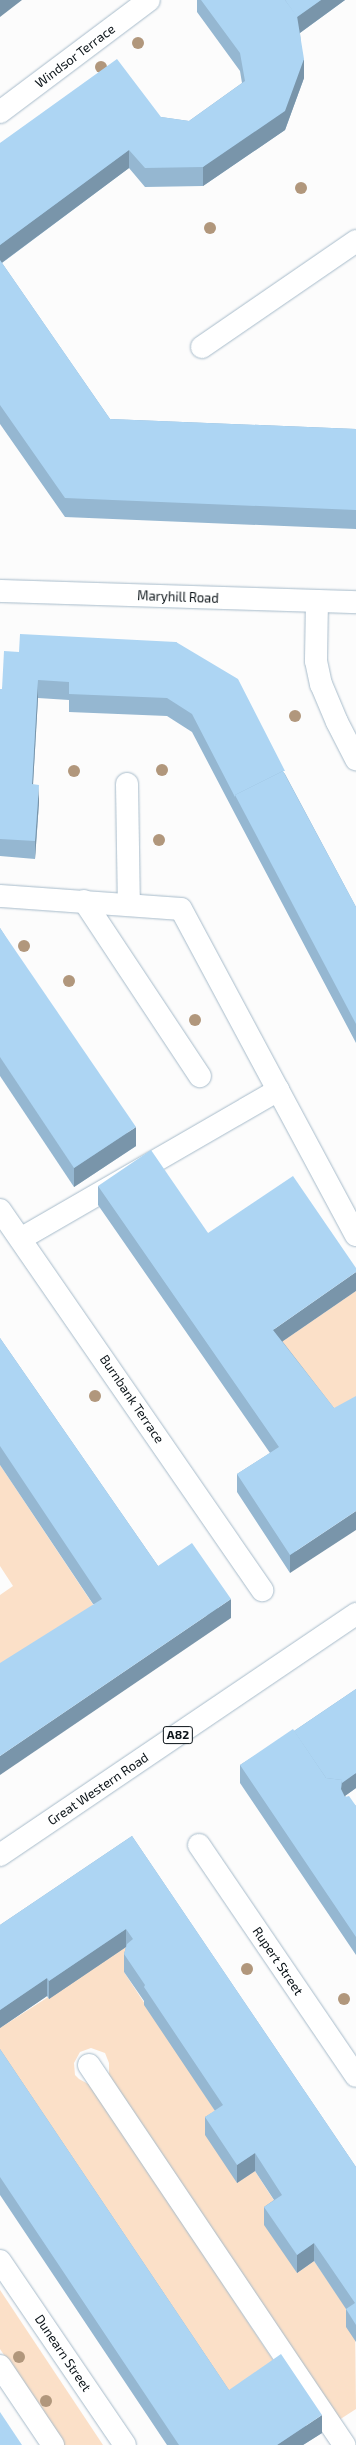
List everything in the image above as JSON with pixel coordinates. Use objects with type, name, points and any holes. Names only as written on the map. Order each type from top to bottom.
[{"type":"street","name":"Windsor Terrace","points":[[0,112],[149,0]]},
{"type":"street","points":[[202,348],[356,241]]},
{"type":"street","name":"Maryhill Road","points":[[0,591],[356,602]]},
{"type":"street","points":[[318,601],[316,661],[321,684],[337,722],[356,759]]},
{"type":"street","points":[[127,784],[129,905]]},
{"type":"street","points":[[0,896],[181,908],[356,1235]]},
{"type":"street","points":[[84,902],[200,1076]]},
{"type":"street","points":[[22,1238],[278,1090]]},
{"type":"street","name":"Burnbank Terrace","points":[[0,1210],[22,1238],[262,1590]]},
{"type":"street","name":"Great Western Road","points":[[0,1855],[356,1614]]},
{"type":"street","name":"Rupert Street","points":[[199,1846],[356,2076]]},
{"type":"street","points":[[89,2065],[344,2445]]},
{"type":"street","name":"Dunearn Street","points":[[0,2261],[125,2445]]},
{"type":"street","points":[[0,2366],[53,2445]]},
{"type":"shaded area","points":[[356,1291],[356,1414],[334,1427],[273,1348]]},
{"type":"shaded area","points":[[0,1465],[102,1618],[0,1682],[0,1595],[13,1586],[0,1566]]},
{"type":"shaded area","points":[[126,1947],[124,1972],[223,2123],[237,2182],[255,2171],[282,2213],[297,2273],[314,2261],[355,2321],[356,2409],[339,2420],[109,2075],[109,2063],[105,2053],[91,2048],[80,2052],[74,2063],[75,2075],[92,2086],[281,2372],[229,2408],[0,2067],[0,2028]]},
{"type":"shaded area","points":[[0,2290],[103,2445],[64,2445],[0,2349]]},
{"type":"building","points":[[201,0],[285,0],[297,16],[304,59],[285,111],[203,167],[145,168],[129,150],[0,245],[0,143],[117,59],[161,117],[189,121],[245,81],[240,53]]},
{"type":"building","points":[[285,0],[321,0],[297,17]]},
{"type":"building","points":[[0,260],[110,419],[356,429],[356,510],[65,498],[0,405]]},
{"type":"building","points":[[20,634],[176,642],[238,679],[285,771],[235,795],[235,797],[192,714],[167,698],[69,694],[69,682],[38,680],[32,784],[39,785],[35,841],[0,839],[0,689],[2,689],[4,651],[19,652]]},
{"type":"building","points":[[283,771],[356,907],[356,1024],[235,795]]},
{"type":"building","points":[[0,928],[136,1127],[74,1168],[0,1057]]},
{"type":"building","points":[[151,1150],[208,1233],[293,1176],[356,1268],[356,1272],[273,1330],[334,1408],[356,1396],[356,1511],[290,1555],[237,1474],[279,1447],[98,1186]]},
{"type":"building","points":[[0,1338],[158,1566],[192,1543],[231,1599],[0,1756],[0,1663],[102,1599],[0,1446]]},
{"type":"building","points":[[356,1689],[356,1773],[342,1783],[342,1780],[326,1778],[294,1731]]},
{"type":"building","points":[[293,1729],[326,1778],[342,1780],[341,1789],[345,1797],[349,1796],[356,1806],[356,1937],[240,1765]]},
{"type":"building","points":[[132,1836],[356,2167],[356,2325],[346,2309],[355,2303],[314,2243],[297,2255],[264,2207],[282,2195],[255,2153],[237,2165],[205,2117],[223,2105],[144,1987],[145,1985],[124,1954],[127,1944],[133,1939],[126,1929],[49,1981],[47,1978],[0,2010],[0,1925]]},
{"type":"building","points":[[0,2049],[229,2390],[281,2354],[322,2415],[277,2445],[179,2445],[0,2177]]},
{"type":"building","points":[[0,2412],[22,2445],[0,2445]]}]
